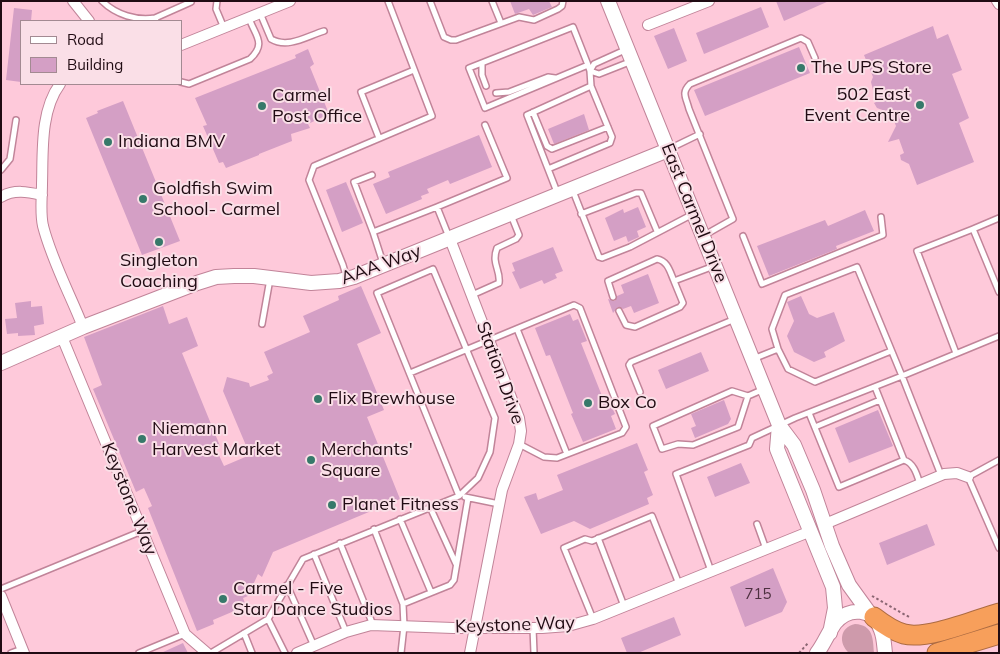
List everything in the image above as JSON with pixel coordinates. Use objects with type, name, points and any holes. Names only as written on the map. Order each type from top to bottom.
[{"type":"highway","points":[[872,616],[896,631],[916,635],[946,629],[999,613]]},
{"type":"highway","points":[[937,653],[999,634]]},
{"type":"street","points":[[73,1],[88,20]]},
{"type":"street","points":[[182,45],[290,1]]},
{"type":"street","name":"East Carmel Drive","points":[[608,1],[779,425],[794,445],[850,585],[881,629],[885,653]]},
{"type":"street","points":[[648,25],[709,1]]},
{"type":"street","points":[[60,85],[51,102],[46,121],[42,157],[41,207],[46,234],[83,327]]},
{"type":"street","name":"AAA Way","points":[[1,363],[83,327],[216,277],[244,276],[311,283],[347,279],[384,266],[668,150]]},
{"type":"street","points":[[1,198],[8,193],[14,192],[42,195]]},
{"type":"street","name":"Station Drive","points":[[450,239],[519,418],[521,431],[520,444],[502,490],[470,653]]},
{"type":"street","name":"Keystone Way","points":[[62,337],[185,634],[207,653]]},
{"type":"street","name":"East Carmel Drive","points":[[779,425],[777,449],[834,590],[835,608],[829,634]]},
{"type":"street","points":[[824,524],[942,475],[957,473],[968,477]]},
{"type":"street","name":"Keystone Way","points":[[297,653],[346,632],[373,625],[533,628],[568,626],[594,619],[811,531]]},
{"type":"street","points":[[1,596],[23,651]]},
{"type":"street","points":[[814,646],[829,634],[836,623],[847,614],[859,611],[872,616]]},
{"type":"street","points":[[829,634],[832,653]]},
{"type":"lane","points":[[102,1],[117,12],[134,18],[156,20],[191,2]]},
{"type":"lane","points":[[217,1],[216,9],[224,28]]},
{"type":"lane","points":[[430,1],[444,37],[450,40],[456,40],[519,17],[534,20],[558,10],[562,6],[563,1]]},
{"type":"lane","points":[[492,1],[501,23]]},
{"type":"lane","points":[[347,279],[308,180],[314,166],[432,116],[388,2]]},
{"type":"lane","points":[[260,13],[271,40],[274,42],[287,44],[324,30]]},
{"type":"lane","points":[[182,82],[189,84],[250,59],[258,52],[259,43],[249,18]]},
{"type":"lane","points":[[548,169],[610,143],[612,136],[591,86],[589,68],[573,27],[469,68],[485,108],[556,78],[589,68],[594,64],[630,55]]},
{"type":"lane","points":[[703,236],[734,219],[684,93],[685,89],[690,84],[800,38],[808,42],[815,58]]},
{"type":"lane","points":[[589,68],[599,74],[630,55]]},
{"type":"lane","points":[[482,63],[482,75],[486,86]]},
{"type":"lane","points":[[379,138],[361,92],[414,70]]},
{"type":"lane","points":[[496,93],[509,92],[548,77],[556,78]]},
{"type":"lane","points":[[558,195],[527,115],[591,86]]},
{"type":"lane","points":[[533,112],[547,146],[552,149],[608,127]]},
{"type":"lane","points":[[1,170],[10,159],[16,120]]},
{"type":"lane","points":[[372,232],[507,178],[485,125]]},
{"type":"lane","points":[[668,150],[700,134]]},
{"type":"lane","points":[[372,175],[354,182],[384,266]]},
{"type":"lane","points":[[572,190],[599,257],[605,258],[630,247],[694,214]]},
{"type":"lane","points":[[582,216],[636,193],[641,193],[657,232]]},
{"type":"lane","points":[[437,207],[450,239]]},
{"type":"lane","points":[[471,296],[499,284],[500,278],[494,255],[498,248],[519,235],[511,214]]},
{"type":"lane","points":[[743,236],[762,284],[883,235],[881,217]]},
{"type":"lane","points":[[956,353],[917,251],[999,218]]},
{"type":"lane","points":[[972,229],[999,292]]},
{"type":"lane","points":[[613,298],[608,281],[657,259],[664,261],[666,264],[683,302],[680,307],[635,327],[626,325],[619,311]]},
{"type":"lane","points":[[674,281],[714,265]]},
{"type":"lane","points":[[891,351],[815,382],[788,368],[778,349],[772,330],[785,296],[857,267],[942,475]]},
{"type":"lane","points":[[211,653],[268,618],[303,559],[460,496],[478,478],[490,452],[495,418],[433,269],[377,293],[460,496]]},
{"type":"lane","points":[[262,324],[270,278]]},
{"type":"lane","points":[[410,373],[574,305],[580,308],[626,427],[622,434],[557,458],[544,457],[520,444]]},
{"type":"lane","points":[[640,392],[629,365],[631,362],[736,319]]},
{"type":"lane","points":[[517,329],[568,454]]},
{"type":"lane","points":[[711,570],[676,474],[749,445],[752,438],[779,425],[999,336]]},
{"type":"lane","points":[[752,360],[778,349]]},
{"type":"lane","points":[[875,387],[904,460]]},
{"type":"lane","points":[[748,396],[738,427],[693,446],[678,444],[662,449],[653,426],[732,391],[748,396],[764,389]]},
{"type":"lane","points":[[815,427],[880,400]]},
{"type":"lane","points":[[809,413],[839,487],[904,460],[910,462],[920,484]]},
{"type":"lane","points":[[999,460],[968,477],[999,548]]},
{"type":"lane","points":[[460,496],[499,504]]},
{"type":"lane","points":[[403,604],[450,585],[454,580],[468,498]]},
{"type":"lane","points":[[430,508],[456,564]]},
{"type":"lane","points":[[594,619],[564,548],[585,539],[592,540],[598,538],[652,516],[679,584]]},
{"type":"lane","points":[[400,519],[431,592]]},
{"type":"lane","points":[[757,524],[766,549]]},
{"type":"lane","points":[[374,530],[403,604],[404,626],[401,653]]},
{"type":"lane","points":[[1,590],[142,531]]},
{"type":"lane","points":[[598,538],[624,607]]},
{"type":"lane","points":[[340,543],[373,625]]},
{"type":"lane","points":[[314,554],[346,632]]},
{"type":"lane","points":[[287,586],[314,646]]},
{"type":"lane","points":[[268,618],[284,653]]},
{"type":"lane","points":[[533,628],[534,653]]},
{"type":"lane","points":[[244,633],[252,653]]},
{"type":"lane","points":[[140,653],[185,634]]},
{"type":"lane","points":[[12,653],[23,651]]},
{"type":"path","points":[[868,593],[883,604],[910,617]]},
{"type":"path","points":[[799,653],[814,646]]},
{"type":"shaded area","points":[[855,624],[865,627],[871,633],[874,653],[849,653],[845,649],[842,636],[846,628]]},
{"type":"building","points":[[510,1],[549,1],[552,7],[533,15],[529,9],[515,14]]},
{"type":"building","points":[[776,1],[829,1],[784,21]]},
{"type":"building","points":[[761,7],[769,27],[704,54],[696,33]]},
{"type":"building","points":[[14,8],[32,10],[31,20],[20,20],[20,82],[6,80]]},
{"type":"building","name":"502 East Event Centre","points":[[933,26],[937,39],[948,34],[962,70],[952,74],[969,118],[959,123],[974,162],[917,185],[909,164],[901,160],[900,155],[904,153],[899,139],[888,142],[896,126],[891,113],[877,108],[874,103],[876,102],[871,82],[873,77],[864,55]]},
{"type":"building","points":[[674,28],[687,61],[668,69],[654,36]]},
{"type":"building","points":[[799,47],[810,73],[705,116],[694,90]]},
{"type":"building","name":"Carmel Post Office","points":[[308,49],[314,64],[310,67],[329,114],[308,124],[310,128],[291,134],[292,141],[226,168],[223,162],[219,163],[203,126],[207,125],[195,98],[296,58],[295,55]]},
{"type":"building","points":[[123,101],[180,241],[142,255],[86,118],[98,113],[97,111]]},
{"type":"building","points":[[584,114],[589,130],[554,144],[548,129]]},
{"type":"building","points":[[479,135],[492,167],[450,184],[448,180],[427,189],[429,193],[421,196],[422,199],[386,214],[373,184],[390,177],[388,172]]},
{"type":"building","points":[[346,182],[363,223],[342,232],[326,190]]},
{"type":"building","points":[[638,207],[646,227],[637,231],[639,237],[628,242],[626,236],[614,241],[605,218],[623,209],[624,213]]},
{"type":"building","points":[[865,210],[874,231],[836,246],[837,249],[769,276],[757,246],[825,220],[828,226]]},
{"type":"building","points":[[553,247],[563,271],[555,274],[557,278],[544,284],[542,280],[520,289],[512,272],[515,271],[512,263]]},
{"type":"building","points":[[648,274],[659,303],[634,313],[631,306],[623,309],[618,307],[613,313],[608,299],[615,301],[617,296],[624,293],[621,285]]},
{"type":"building","name":"Merchants' Square","points":[[361,286],[381,333],[357,344],[384,410],[367,417],[400,499],[273,552],[262,577],[258,574],[248,596],[243,598],[246,606],[213,620],[214,624],[197,631],[148,508],[152,506],[144,488],[136,492],[93,389],[102,385],[84,337],[163,306],[169,324],[187,317],[198,346],[182,353],[220,446],[216,449],[224,466],[250,455],[223,391],[227,377],[249,383],[250,387],[269,380],[267,376],[273,373],[264,352],[310,332],[303,316],[339,300],[338,296]]},
{"type":"building","points":[[801,296],[809,314],[817,318],[834,312],[845,341],[824,352],[826,357],[814,362],[794,352],[787,336],[794,321],[787,302]]},
{"type":"building","points":[[31,301],[31,307],[42,306],[44,324],[34,326],[35,335],[18,336],[18,333],[7,334],[5,319],[17,318],[15,303]]},
{"type":"building","points":[[570,314],[573,321],[578,319],[587,341],[581,343],[604,401],[608,399],[615,414],[611,416],[616,429],[583,442],[550,355],[546,356],[535,328]]},
{"type":"building","points":[[701,352],[709,371],[666,389],[658,370]]},
{"type":"building","points":[[724,400],[731,419],[728,424],[695,438],[691,428],[696,426],[691,414]]},
{"type":"building","points":[[878,410],[893,446],[849,463],[835,428]]},
{"type":"building","points":[[637,443],[648,470],[644,472],[653,495],[647,498],[649,504],[590,529],[574,521],[541,534],[524,497],[536,493],[538,500],[563,490],[557,475]]},
{"type":"building","points":[[741,463],[750,483],[715,497],[707,477]]},
{"type":"building","points":[[927,524],[935,545],[887,565],[879,543]]},
{"type":"building","points":[[773,568],[787,602],[782,612],[745,627],[730,587]]},
{"type":"building","points":[[674,617],[681,635],[638,653],[627,653],[621,638]]},
{"type":"building","points":[[183,643],[188,653],[161,653]]},
{"type":"place","name":"The UPS Store","points":[[801,68]]},
{"type":"place","name":"502 East Event Centre","points":[[920,105]]},
{"type":"place","name":"Carmel Post Office","points":[[262,106]]},
{"type":"place","name":"Indiana BMV","points":[[108,142]]},
{"type":"place","name":"Goldfish Swim School- Carmel","points":[[143,199]]},
{"type":"place","name":"Singleton Coaching","points":[[159,242]]},
{"type":"place","name":"Flix Brewhouse","points":[[318,399]]},
{"type":"place","name":"Box Co","points":[[588,403]]},
{"type":"place","name":"Niemann Harvest Market","points":[[142,439]]},
{"type":"place","name":"Merchants' Square","points":[[311,460]]},
{"type":"place","name":"Planet Fitness","points":[[332,505]]},
{"type":"place","name":"Carmel - Five Star Dance Studios","points":[[223,599]]}]
